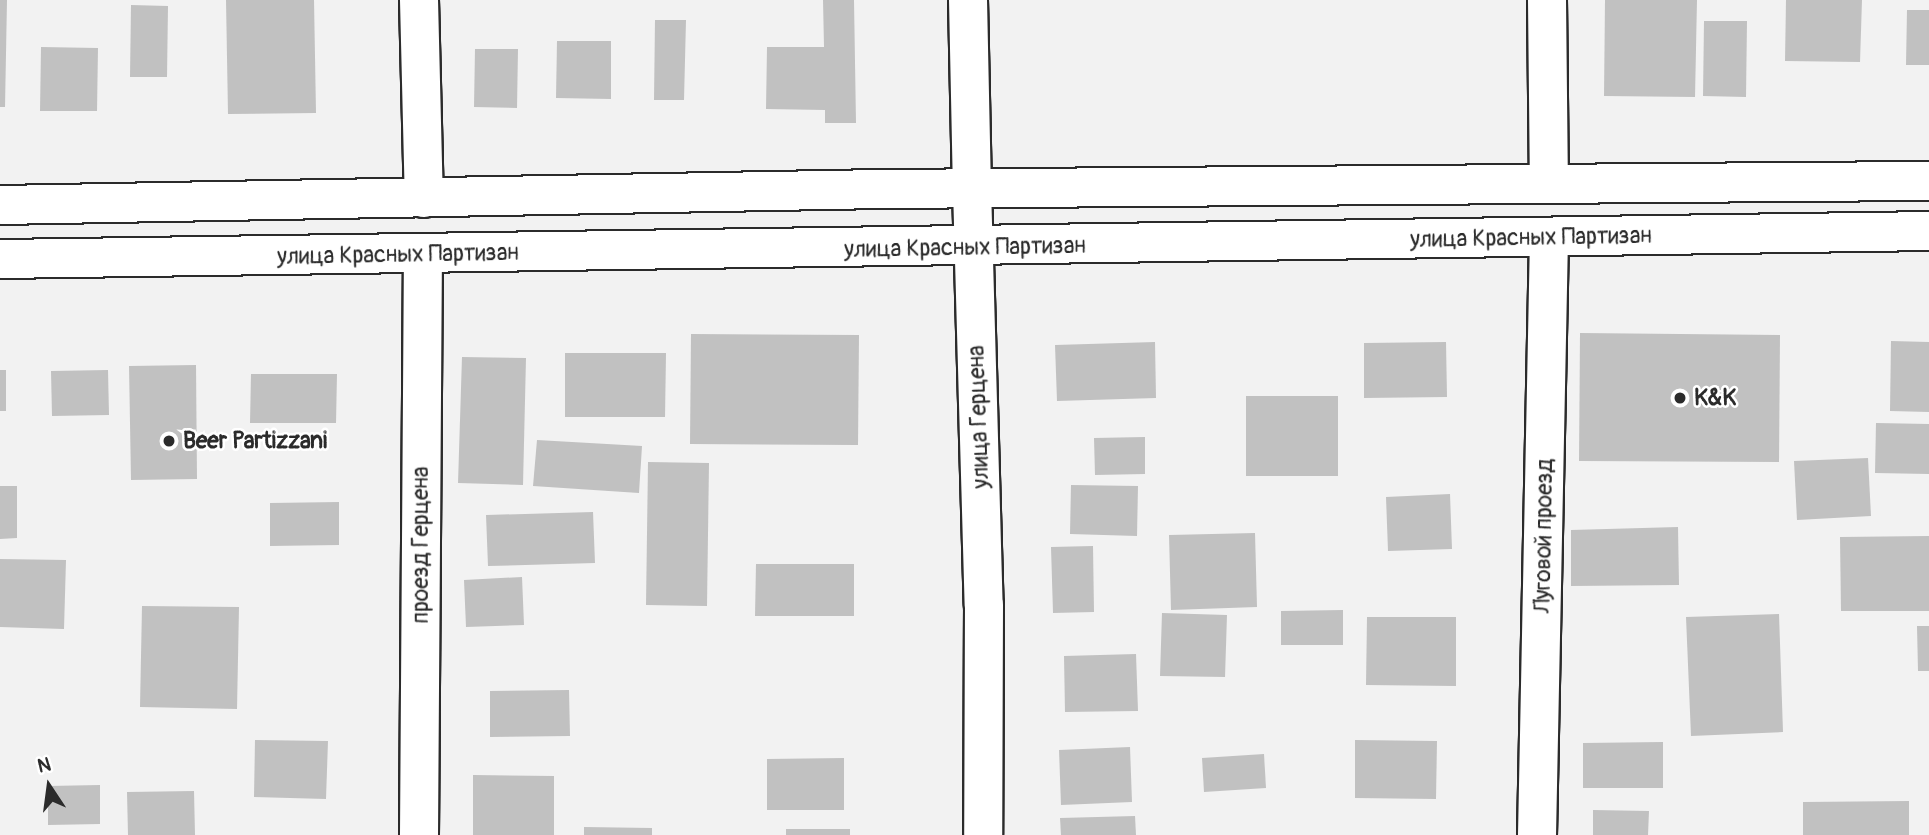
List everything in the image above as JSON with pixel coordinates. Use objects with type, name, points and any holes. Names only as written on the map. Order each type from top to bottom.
[{"type":"main road","points":[[419,0],[424,198]]},
{"type":"main road","name":"улица Герцена","points":[[968,0],[984,605],[983,835]]},
{"type":"main road","points":[[1547,0],[1549,183]]},
{"type":"main road","points":[[0,205],[972,188],[1929,181]]},
{"type":"main road","name":"улица Красных Партизан","points":[[0,259],[973,248],[1929,231]]},
{"type":"main road","name":"Луговой проезд","points":[[1537,835],[1549,238]]},
{"type":"main road","name":"проезд Герцена","points":[[419,835],[423,254]]},
{"type":"building","points":[[0,0],[7,0],[5,107],[0,107]]},
{"type":"building","points":[[226,0],[314,0],[316,113],[228,114]]},
{"type":"building","points":[[823,0],[854,0],[856,123],[825,123],[825,110],[766,109],[767,47],[824,47]]},
{"type":"building","points":[[1605,0],[1697,0],[1695,97],[1604,96]]},
{"type":"building","points":[[1786,0],[1862,0],[1860,62],[1785,61]]},
{"type":"building","points":[[131,5],[168,6],[167,77],[130,77]]},
{"type":"building","points":[[1907,10],[1929,10],[1929,65],[1906,65]]},
{"type":"building","points":[[655,20],[686,20],[684,100],[654,100]]},
{"type":"building","points":[[1704,21],[1747,21],[1746,97],[1703,96]]},
{"type":"building","points":[[557,41],[611,41],[611,99],[556,98]]},
{"type":"building","points":[[41,47],[98,48],[97,111],[40,111]]},
{"type":"building","points":[[475,49],[518,49],[517,108],[474,107]]},
{"type":"building","name":"K&K","points":[[1580,333],[1780,335],[1779,462],[1579,461]]},
{"type":"building","points":[[691,334],[859,335],[858,445],[690,444]]},
{"type":"building","points":[[1891,341],[1929,342],[1929,412],[1890,411]]},
{"type":"building","points":[[1155,342],[1156,398],[1057,401],[1055,345]]},
{"type":"building","points":[[1446,342],[1447,397],[1364,398],[1364,343]]},
{"type":"building","points":[[565,353],[666,353],[665,417],[565,417]]},
{"type":"building","points":[[462,357],[526,358],[523,485],[458,483]]},
{"type":"building","points":[[196,365],[197,479],[131,480],[129,366]]},
{"type":"building","points":[[0,370],[6,370],[6,411],[0,411]]},
{"type":"building","points":[[108,370],[109,415],[52,416],[51,371]]},
{"type":"building","points":[[251,374],[337,374],[336,423],[250,423]]},
{"type":"building","points":[[1246,396],[1338,396],[1338,476],[1246,476]]},
{"type":"building","points":[[1876,423],[1929,424],[1929,474],[1875,473]]},
{"type":"building","points":[[1145,437],[1145,474],[1095,475],[1094,438]]},
{"type":"building","points":[[537,440],[642,446],[639,493],[533,486]]},
{"type":"building","points":[[1868,458],[1871,516],[1797,520],[1794,461]]},
{"type":"building","points":[[648,462],[709,463],[707,606],[646,605]]},
{"type":"building","points":[[1071,485],[1138,486],[1137,536],[1070,534]]},
{"type":"building","points":[[0,486],[17,486],[17,538],[0,539]]},
{"type":"building","points":[[1450,494],[1452,549],[1388,551],[1386,497]]},
{"type":"building","points":[[339,502],[339,545],[270,546],[270,503]]},
{"type":"building","points":[[593,512],[595,563],[488,566],[486,515]]},
{"type":"building","points":[[1678,527],[1679,585],[1571,586],[1571,530]]},
{"type":"building","points":[[1255,533],[1257,607],[1171,610],[1169,535]]},
{"type":"building","points":[[1929,536],[1929,611],[1841,611],[1840,537]]},
{"type":"building","points":[[1093,546],[1094,612],[1053,613],[1051,547]]},
{"type":"building","points":[[0,559],[66,560],[64,629],[0,627]]},
{"type":"building","points":[[756,564],[854,564],[854,616],[755,616]]},
{"type":"building","points":[[522,577],[524,625],[466,627],[464,580]]},
{"type":"building","points":[[142,606],[239,607],[237,709],[140,707]]},
{"type":"building","points":[[1343,610],[1343,645],[1281,645],[1281,611]]},
{"type":"building","points":[[1162,613],[1227,615],[1225,677],[1160,676]]},
{"type":"building","points":[[1779,614],[1783,732],[1691,736],[1686,617]]},
{"type":"building","points":[[1367,617],[1456,617],[1456,686],[1366,685]]},
{"type":"building","points":[[1917,626],[1929,626],[1929,671],[1918,671]]},
{"type":"building","points":[[1136,654],[1138,711],[1065,712],[1064,656]]},
{"type":"building","points":[[569,690],[570,736],[490,737],[490,691]]},
{"type":"building","points":[[255,740],[328,741],[326,799],[254,797]]},
{"type":"building","points":[[1355,740],[1437,741],[1436,799],[1355,798]]},
{"type":"building","points":[[1663,742],[1663,788],[1583,788],[1583,743]]},
{"type":"building","points":[[1130,747],[1132,802],[1061,805],[1059,750]]},
{"type":"building","points":[[1264,754],[1266,788],[1204,792],[1202,758]]},
{"type":"building","points":[[844,758],[844,810],[767,810],[767,759]]},
{"type":"building","points":[[473,775],[554,776],[554,835],[473,835]]},
{"type":"building","points":[[100,785],[100,824],[48,825],[48,786]]},
{"type":"building","points":[[194,791],[195,835],[128,835],[127,792]]},
{"type":"building","points":[[1909,801],[1909,835],[1803,835],[1803,802]]},
{"type":"building","points":[[1593,810],[1649,811],[1648,835],[1593,835]]},
{"type":"building","points":[[1135,816],[1136,835],[1061,835],[1060,818]]},
{"type":"building","points":[[584,827],[652,828],[652,835],[584,835]]},
{"type":"building","points":[[786,829],[850,829],[850,835],[786,835]]},
{"type":"place","name":"K&K","points":[[1680,398]]},
{"type":"place","name":"Beer Partizzani","points":[[169,441]]}]
